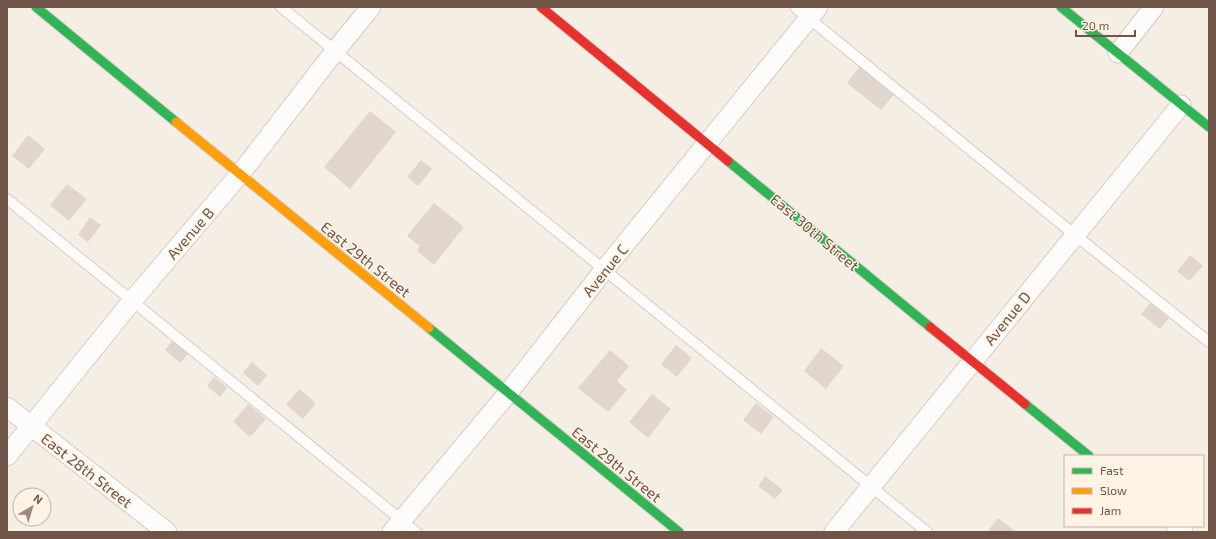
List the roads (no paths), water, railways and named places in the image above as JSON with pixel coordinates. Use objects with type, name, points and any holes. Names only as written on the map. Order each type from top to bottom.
[{"type":"street","name":"East 29th Street","points":[[36,7],[679,532]]},
{"type":"street","name":"Avenue B","points":[[7,456],[132,301],[240,174],[371,7]]},
{"type":"street","name":"East 30th Street","points":[[542,7],[972,362],[1088,455]]},
{"type":"street","points":[[1061,7],[1209,127]]},
{"type":"street","points":[[1118,53],[1154,7]]},
{"type":"street","name":"Avenue C","points":[[396,526],[508,393],[604,270],[708,143],[807,11]]},
{"type":"street","name":"Avenue D","points":[[834,532],[1181,105]]},
{"type":"street","name":"East 28th Street","points":[[7,407],[166,532]]},
{"type":"lane","points":[[281,7],[927,532]]},
{"type":"lane","points":[[807,11],[1075,235],[1209,342]]},
{"type":"lane","points":[[7,199],[132,301],[396,526],[416,532]]}]
